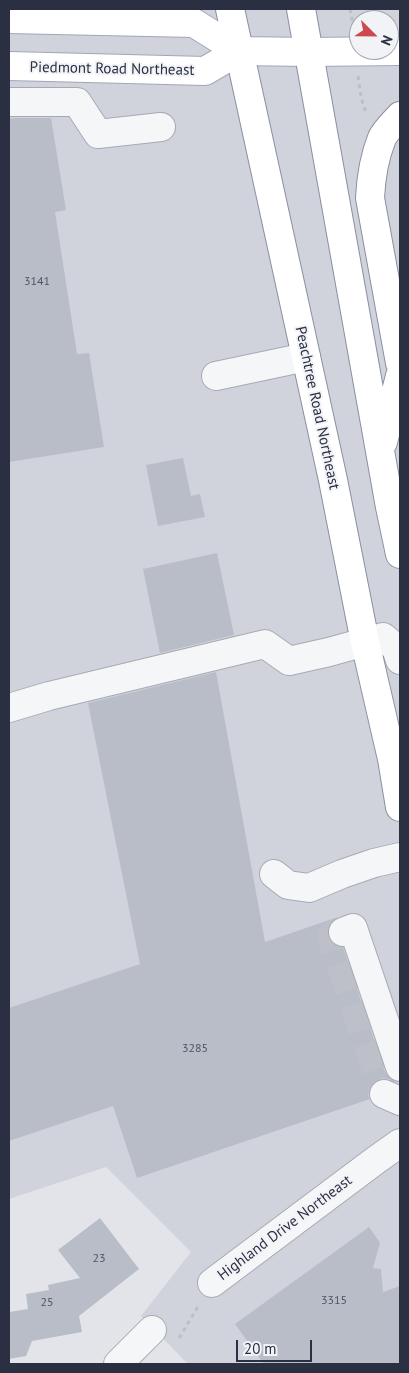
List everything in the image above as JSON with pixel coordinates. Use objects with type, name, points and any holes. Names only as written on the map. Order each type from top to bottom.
[{"type":"main road","name":"Peachtree Road Northeast","points":[[230,9],[333,480],[392,759],[400,807]]},
{"type":"main road","points":[[301,9],[380,450],[395,506],[400,554]]},
{"type":"main road","points":[[22,15],[194,23],[240,51],[400,51]]},
{"type":"main road","name":"Piedmont Road Northeast","points":[[9,66],[205,71],[240,51]]},
{"type":"main road","points":[[400,116],[383,138],[371,172],[370,198],[400,363]]},
{"type":"main road","points":[[380,450],[400,376]]},
{"type":"street","points":[[9,102],[76,102],[98,134],[162,127]]},
{"type":"street","points":[[216,376],[306,357]]},
{"type":"street","points":[[9,708],[58,694],[265,644],[289,661],[329,652],[383,636],[396,648],[400,660]]},
{"type":"street","points":[[274,874],[288,885],[309,888],[374,863],[400,857]]},
{"type":"street","points":[[343,932],[353,928],[400,1067]]},
{"type":"street","name":"Highland Drive Northeast","points":[[212,1283],[400,1143]]},
{"type":"street","points":[[118,1364],[152,1330]]},
{"type":"path","name":"Highland Drive Northeast","points":[[152,1330],[177,1340],[212,1283]]},
{"type":"shaded area","points":[[9,9],[400,9],[400,1364],[188,1364],[141,1316],[191,1252],[106,1167],[9,1199]]},
{"type":"building","points":[[51,118],[66,210],[55,212],[77,354],[89,353],[104,447],[9,462],[9,119]]},
{"type":"building","points":[[183,458],[191,496],[200,494],[205,517],[158,526],[146,465]]},
{"type":"building","points":[[217,553],[234,635],[160,653],[143,569]]},
{"type":"building","points":[[216,672],[265,942],[338,917],[330,923],[328,937],[334,945],[343,947],[385,1072],[392,1080],[383,1078],[374,1082],[368,1095],[370,1099],[137,1178],[113,1106],[9,1141],[9,1008],[140,964],[88,703]]},
{"type":"building","points":[[100,1218],[139,1269],[79,1316],[82,1332],[32,1341],[26,1356],[9,1359],[9,1312],[28,1309],[26,1294],[49,1290],[48,1285],[80,1278],[58,1250]]},
{"type":"building","points":[[369,1227],[380,1243],[373,1268],[381,1269],[383,1292],[400,1286],[400,1364],[264,1364],[235,1324]]},
{"type":"tunnel","points":[[343,932],[331,936],[384,1094]]}]
